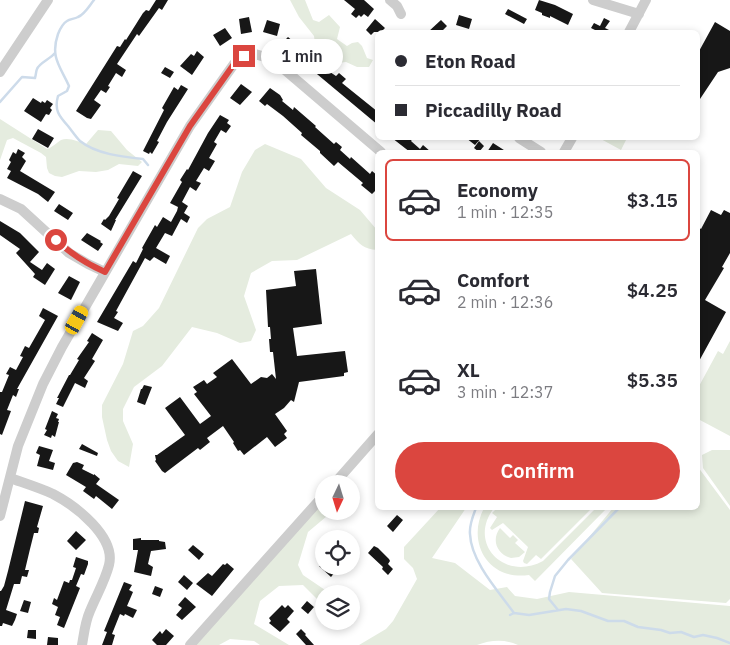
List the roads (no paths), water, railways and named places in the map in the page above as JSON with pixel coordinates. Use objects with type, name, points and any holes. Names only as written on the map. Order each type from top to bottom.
[{"type":"street","points":[[0,72],[48,0]]},
{"type":"street","points":[[390,0],[397,6],[401,14]]},
{"type":"street","points":[[593,0],[639,14]]},
{"type":"street","points":[[630,30],[646,0]]},
{"type":"street","points":[[0,516],[18,446],[43,384],[84,306],[190,126],[234,64],[244,56],[255,54],[272,59],[379,150]]},
{"type":"street","points":[[522,140],[538,150]]},
{"type":"street","points":[[0,199],[21,209],[70,253],[105,272]]},
{"type":"street","points":[[342,475],[375,437]]},
{"type":"street","points":[[10,478],[53,494],[68,504],[100,532],[105,540],[110,559],[109,567],[88,614],[82,645]]},
{"type":"street","points":[[190,645],[315,505]]},
{"type":"waterway","points":[[94,0],[83,14],[68,20],[60,28],[58,34],[55,49],[57,61],[69,86],[67,91],[58,96],[58,112],[77,138],[86,145],[110,154],[143,159],[148,165]]},
{"type":"waterway","points":[[0,102],[22,77],[35,78],[38,67],[55,53]]},
{"type":"waterway","points":[[475,510],[470,531],[475,555],[480,566],[514,613]]},
{"type":"waterway","points":[[558,610],[549,599],[555,576],[617,510]]},
{"type":"waterway","points":[[510,615],[514,613],[529,615],[566,609],[581,611],[608,621],[624,621],[638,627],[670,633],[681,632],[694,637],[703,635],[730,643]]}]
